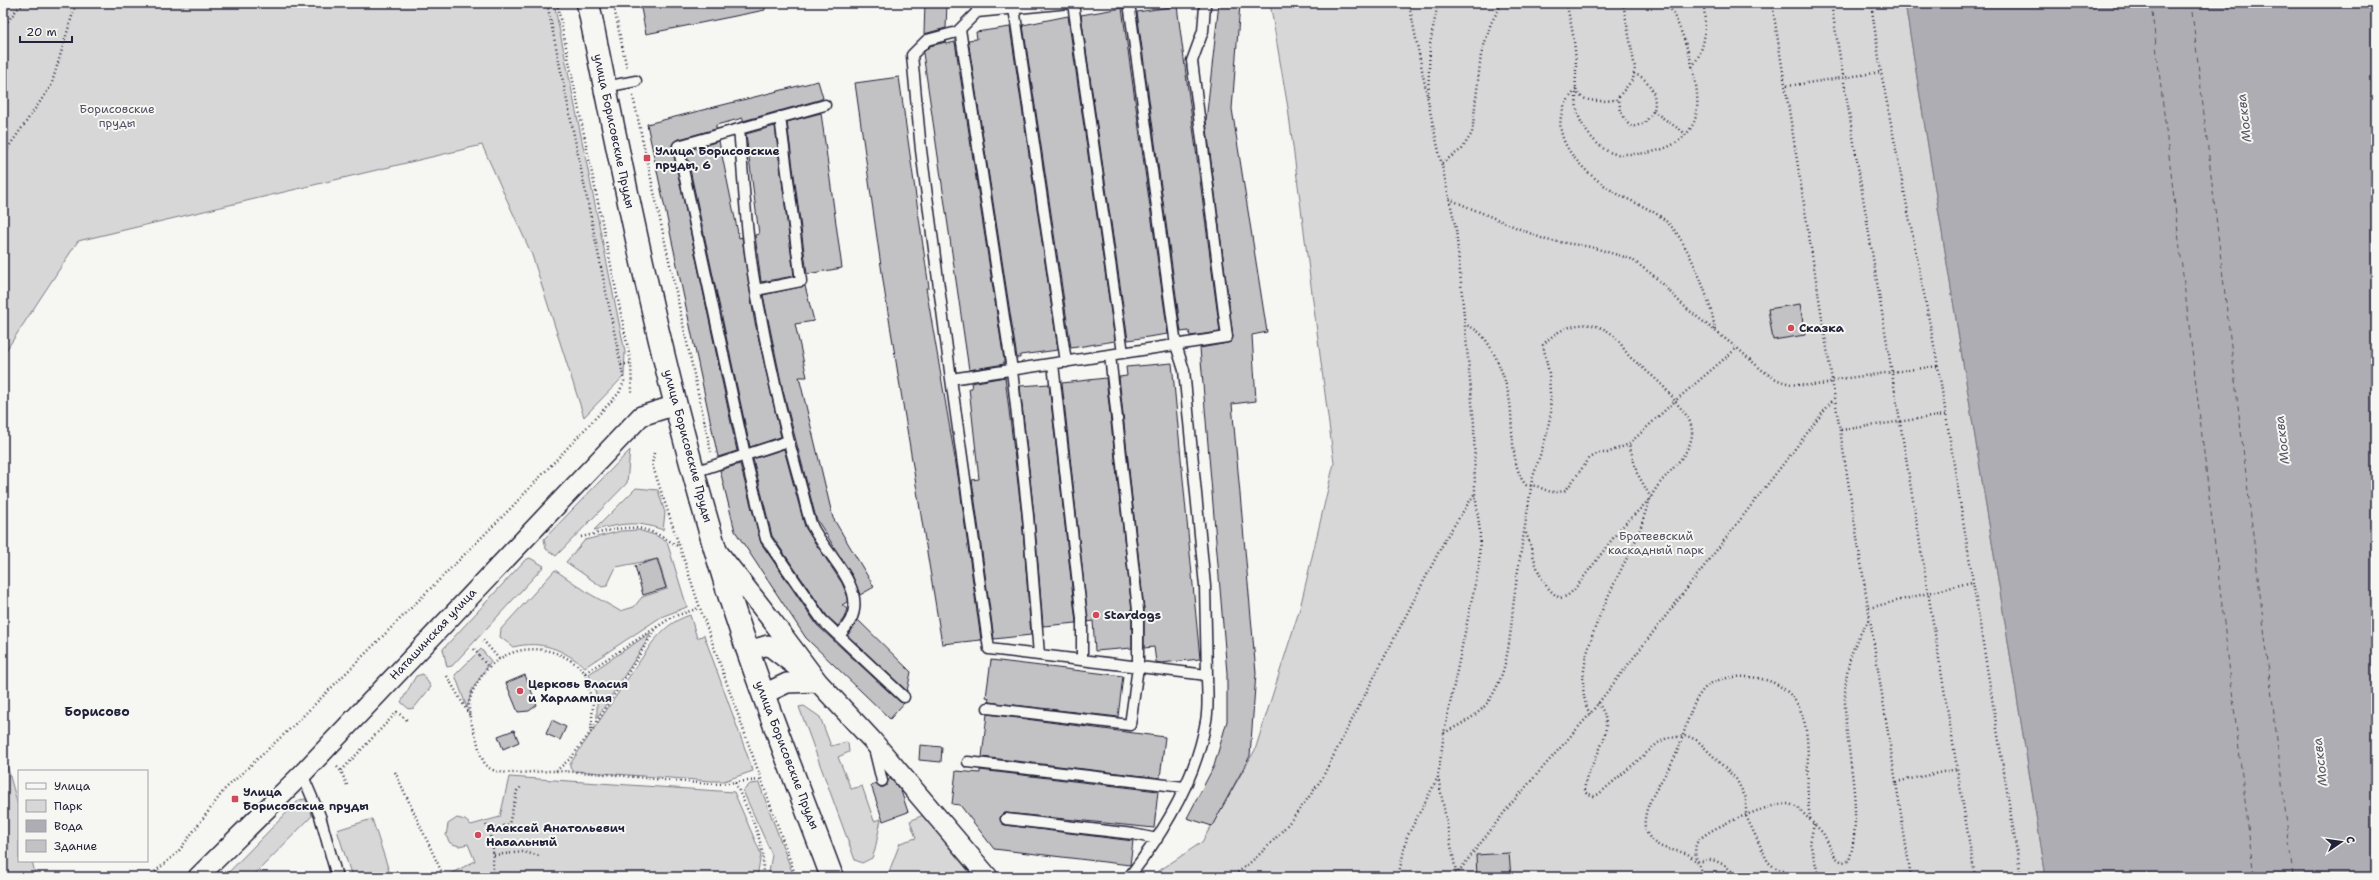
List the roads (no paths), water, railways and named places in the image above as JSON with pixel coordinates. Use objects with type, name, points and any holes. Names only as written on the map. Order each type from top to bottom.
[{"type":"main road","name":"улица Борисовские Пруды","points":[[588,3],[605,87],[676,405],[694,472],[716,550],[748,651],[832,877]]},
{"type":"street","name":"Наташинская улица","points":[[198,877],[302,774],[641,416],[676,405]]},
{"type":"street","points":[[716,550],[818,682],[871,739],[988,877]]},
{"type":"street","points":[[748,651],[768,645],[818,682]]},
{"type":"street","points":[[764,694],[787,683],[818,682]]},
{"type":"lane","points":[[1068,3],[1014,8],[977,7],[956,32],[927,40],[912,55],[921,150],[989,649],[1207,675]]},
{"type":"lane","points":[[1073,3],[1123,353]]},
{"type":"lane","points":[[1128,877],[1157,839],[1173,813],[1196,759],[1206,720],[1207,675],[1203,570],[1184,370],[1176,345],[1129,3]]},
{"type":"lane","points":[[951,379],[1227,337],[1192,61],[1202,30],[1205,6],[1203,3]]},
{"type":"lane","points":[[1014,8],[1066,362]]},
{"type":"lane","points":[[960,29],[1012,370],[1028,516],[1040,655]]},
{"type":"lane","points":[[605,87],[636,81]]},
{"type":"lane","points":[[825,105],[678,146],[745,455],[766,540],[822,620],[904,696]]},
{"type":"lane","points":[[756,290],[801,281],[780,117]]},
{"type":"lane","points":[[739,129],[756,290],[788,441],[813,528],[847,577],[854,599],[854,616],[847,627],[839,635]]},
{"type":"lane","points":[[988,708],[1130,725],[1138,667],[1138,610],[1110,355]]},
{"type":"lane","points":[[1053,364],[1082,619],[1082,660]]},
{"type":"lane","points":[[694,472],[788,441]]},
{"type":"lane","points":[[871,739],[882,781]]},
{"type":"lane","points":[[968,762],[1184,788]]},
{"type":"lane","points":[[302,774],[320,816],[337,877]]},
{"type":"lane","points":[[1006,819],[1133,834],[1157,839]]},
{"type":"water","name":"Москва","points":[[1905,3],[2376,3],[2376,877],[2046,877]]},
{"type":"place","name":"Улица Борисовские пруды, 6","points":[[647,158]]},
{"type":"place","name":"Сказка","points":[[1791,328]]},
{"type":"place","name":"Stardogs","points":[[1096,615]]},
{"type":"place","name":"Церковь Власия и Харлампия","points":[[520,691]]},
{"type":"place","name":"Улица Борисовские пруды","points":[[235,799]]},
{"type":"place","name":"Алексей Анатольевич Навальный","points":[[478,835]]},
{"type":"district","name":"Борисово","points":[[97,711]]},
{"type":"park label","name":"Борисовские пруды","points":[[117,116]]},
{"type":"park label","name":"Братеевский каскадный парк","points":[[1656,543]]}]
